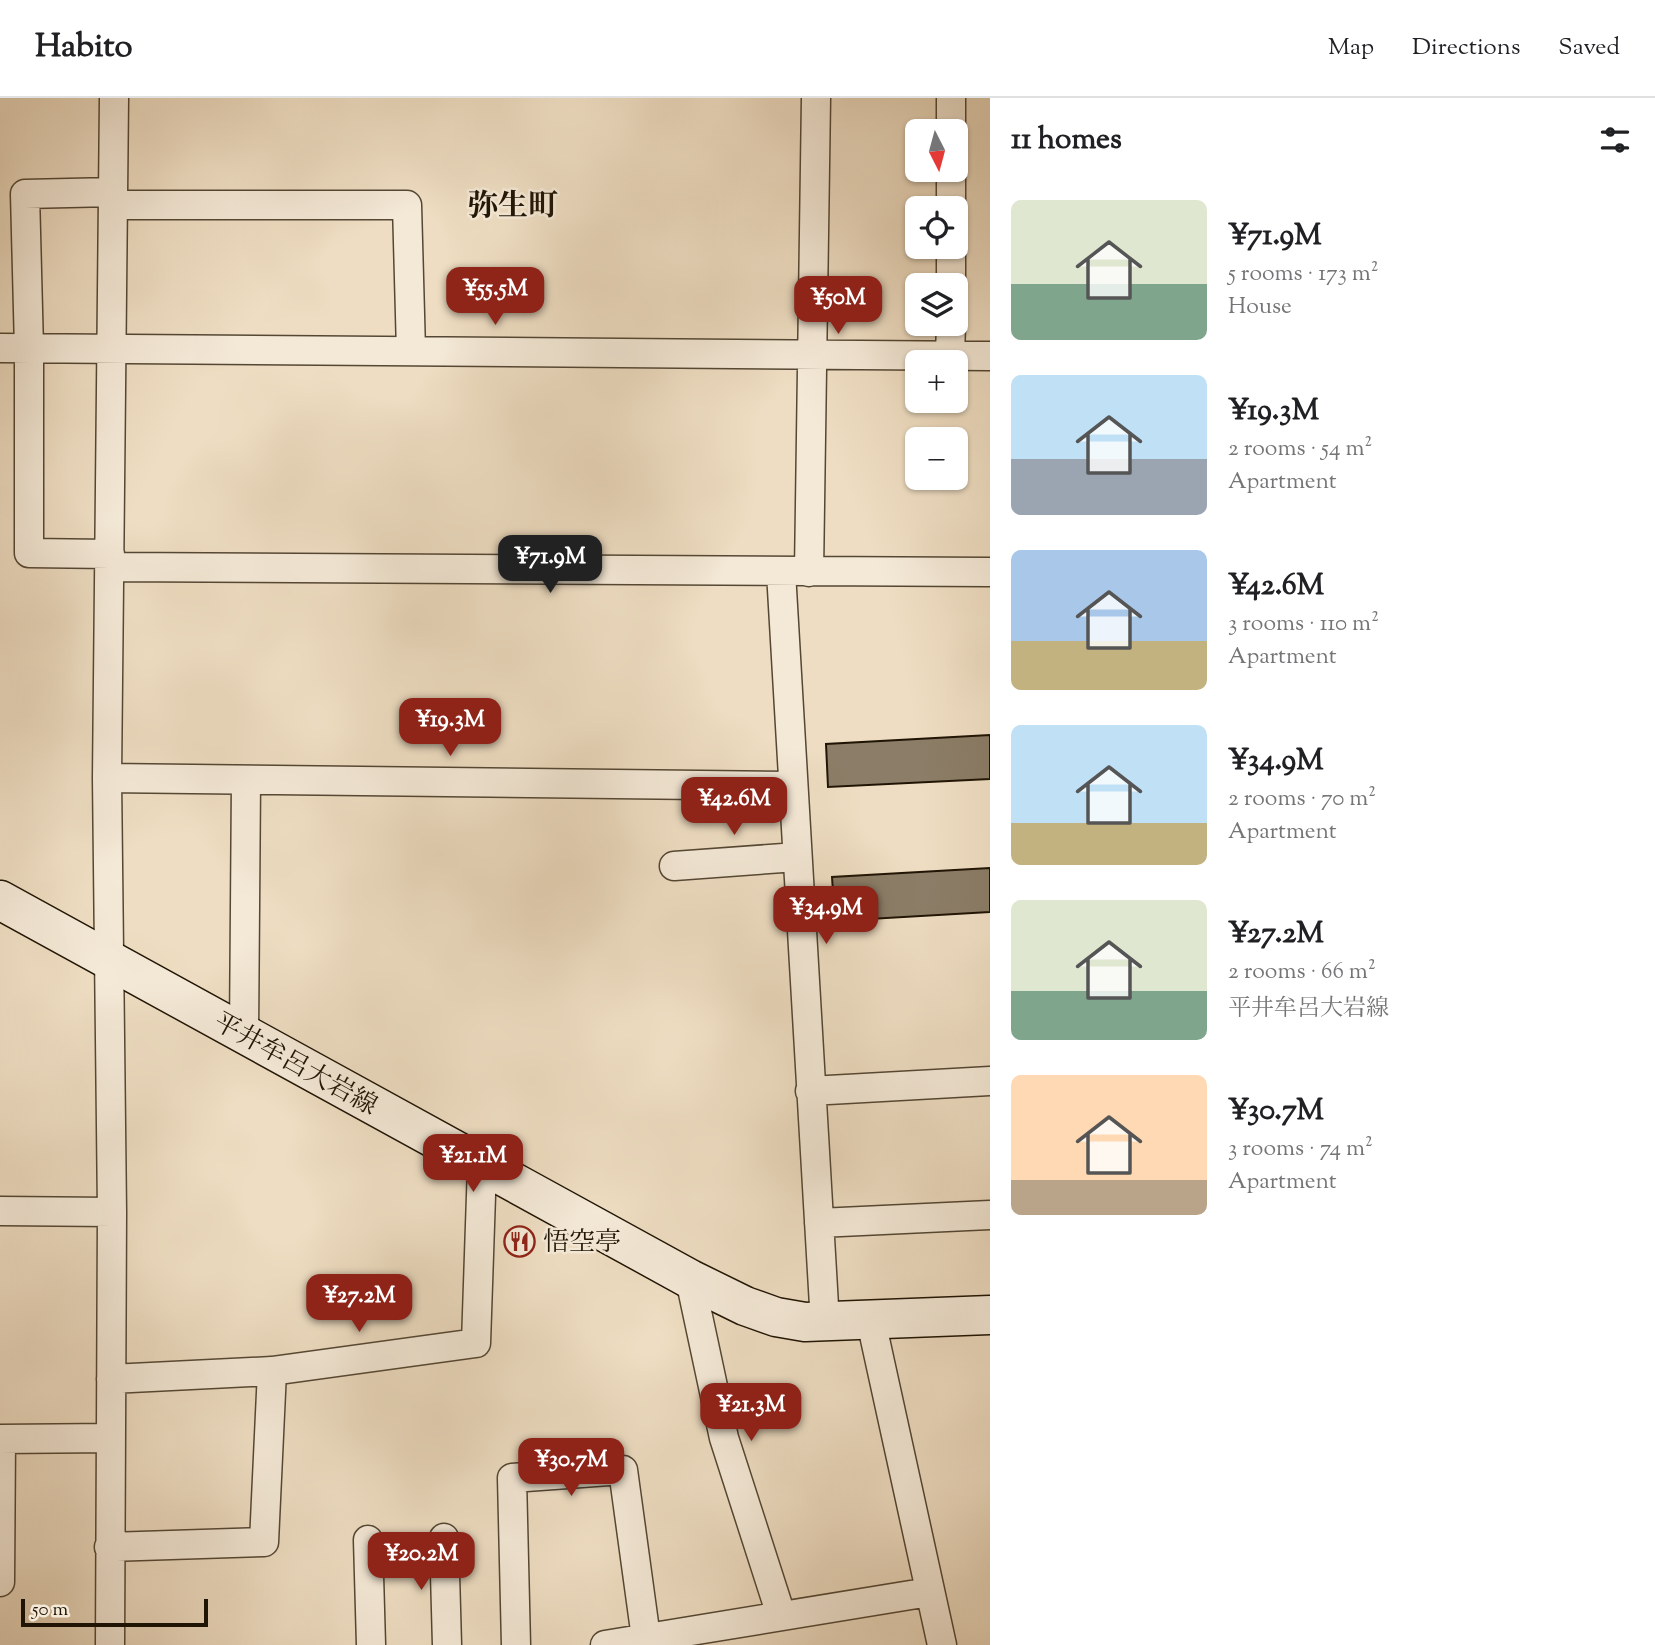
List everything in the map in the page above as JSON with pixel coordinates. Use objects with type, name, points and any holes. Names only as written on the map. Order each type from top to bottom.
[{"type":"main road","name":"平井牟呂大岩線","points":[[0,900],[482,1166],[745,1306],[776,1317],[825,1322],[990,1315]]},
{"type":"street","points":[[110,1645],[112,1212],[107,778],[114,98]]},
{"type":"street","points":[[809,572],[816,98]]},
{"type":"street","points":[[951,98],[951,119]]},
{"type":"street","points":[[411,351],[407,205],[25,194],[29,349],[29,553],[110,561],[781,572],[990,572]]},
{"type":"street","points":[[0,348],[905,355]]},
{"type":"street","points":[[968,356],[990,356]]},
{"type":"street","points":[[781,572],[825,1322]]},
{"type":"street","points":[[107,778],[793,786]]},
{"type":"street","points":[[244,1035],[246,780]]},
{"type":"street","points":[[674,866],[797,857]]},
{"type":"street","points":[[810,1091],[990,1081]]},
{"type":"street","points":[[111,1379],[272,1371],[476,1342],[482,1166]]},
{"type":"street","points":[[0,1211],[112,1212]]},
{"type":"street","points":[[819,1223],[990,1215]]},
{"type":"street","points":[[690,1279],[724,1438],[781,1615]]},
{"type":"street","points":[[871,1321],[942,1645]]},
{"type":"street","points":[[110,1546],[264,1542],[272,1371]]},
{"type":"street","points":[[0,1582],[1,1439],[111,1438]]},
{"type":"street","points":[[516,1645],[512,1478],[623,1470],[646,1638]]},
{"type":"street","points":[[444,1538],[447,1645]]},
{"type":"street","points":[[368,1540],[371,1645]]},
{"type":"street","points":[[605,1645],[929,1592]]},
{"type":"building","points":[[990,735],[990,779],[828,787],[826,744]]},
{"type":"building","points":[[990,868],[990,912],[835,921],[832,877]]},
{"type":"place","name":"悟空亭","points":[[520,1241]]},
{"type":"district","name":"弥生町","points":[[513,205]]}]
